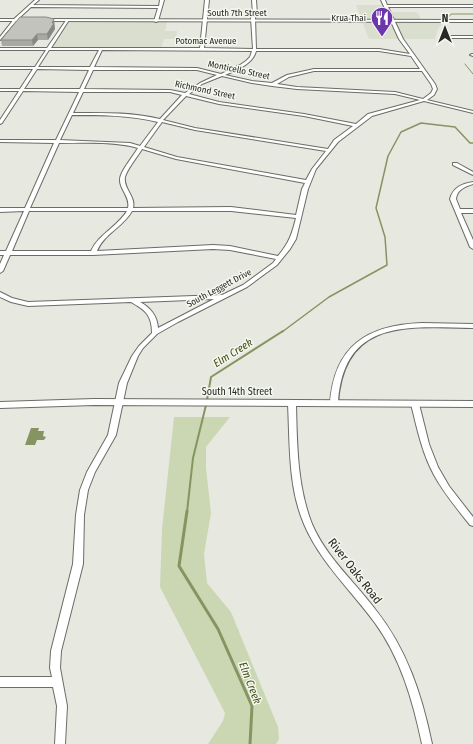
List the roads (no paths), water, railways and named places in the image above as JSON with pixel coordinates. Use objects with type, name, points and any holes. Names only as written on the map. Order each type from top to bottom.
[{"type":"main road","name":"South 7th Street","points":[[0,20],[473,21]]},
{"type":"main road","name":"South 14th Street","points":[[0,405],[119,402],[473,404]]},
{"type":"street","points":[[0,39],[15,20],[37,0]]},
{"type":"street","points":[[156,21],[162,0]]},
{"type":"street","points":[[202,49],[207,0]]},
{"type":"street","points":[[93,253],[107,232],[124,219],[130,210],[131,201],[124,190],[122,178],[160,121],[174,104],[196,86],[247,62],[252,56],[254,49],[254,0]]},
{"type":"street","points":[[383,0],[400,38],[435,89],[431,97],[425,100]]},
{"type":"street","points":[[427,2],[429,6]]},
{"type":"street","points":[[30,6],[160,7]]},
{"type":"street","points":[[386,6],[473,6]]},
{"type":"street","points":[[0,123],[67,20]]},
{"type":"street","points":[[451,37],[473,38]]},
{"type":"street","name":"Potomac Avenue","points":[[0,49],[379,50],[412,55]]},
{"type":"street","points":[[0,271],[57,142],[101,49]]},
{"type":"street","name":"Monticello Street","points":[[0,68],[191,69],[272,85],[330,91],[381,92],[425,100],[473,112]]},
{"type":"street","points":[[272,85],[288,76],[314,70],[422,70]]},
{"type":"street","name":"Richmond Street","points":[[0,90],[163,90],[186,94],[219,103],[310,116],[356,125]]},
{"type":"street","name":"South Leggett Drive","points":[[60,744],[62,706],[54,668],[56,651],[78,564],[80,515],[84,490],[91,472],[112,435],[122,383],[129,367],[141,347],[155,333],[176,320],[257,279],[280,258],[293,239],[308,182],[314,169],[327,150],[356,125],[370,116],[379,112],[425,100]]},
{"type":"street","points":[[70,114],[132,115],[195,129],[327,150]]},
{"type":"street","points":[[0,141],[116,142],[142,147],[176,158],[308,182]]},
{"type":"street","points":[[455,164],[473,174]]},
{"type":"street","points":[[473,183],[466,185],[455,192],[453,199],[473,247]]},
{"type":"street","points":[[0,210],[236,209],[299,217]]},
{"type":"street","points":[[458,211],[473,211]]},
{"type":"street","points":[[0,253],[93,253],[213,247],[230,248],[280,258]]},
{"type":"street","points":[[1,295],[15,302],[28,304],[224,297]]},
{"type":"street","points":[[131,300],[150,311],[155,322],[155,333]]},
{"type":"street","points":[[334,404],[334,390],[341,365],[355,348],[368,338],[393,328],[409,326],[473,326]]},
{"type":"street","name":"River Oaks Road","points":[[292,404],[296,477],[299,498],[306,519],[316,540],[345,581],[379,621],[397,648],[409,674],[418,702],[427,744]]},
{"type":"street","points":[[416,404],[424,439],[434,468],[453,498],[473,523]]},
{"type":"street","points":[[0,682],[57,682]]},
{"type":"waterway","name":"Elm Creek","points":[[448,18],[451,14],[473,14]]},
{"type":"waterway","name":"Elm Creek","points":[[465,64],[473,74]]},
{"type":"waterway","name":"Elm Creek","points":[[282,332],[329,297],[387,265],[385,237],[376,208],[388,156],[401,132],[421,123],[455,127],[470,143],[473,143]]},
{"type":"waterway","name":"Elm Creek","points":[[207,400],[211,377],[283,331]]},
{"type":"waterway","name":"Elm Creek","points":[[187,512],[193,458],[206,405]]},
{"type":"waterway","name":"Elm Creek","points":[[187,511],[179,566],[218,629],[252,706],[250,744]]},
{"type":"place","name":"Krua Thai","points":[[382,38]]}]
